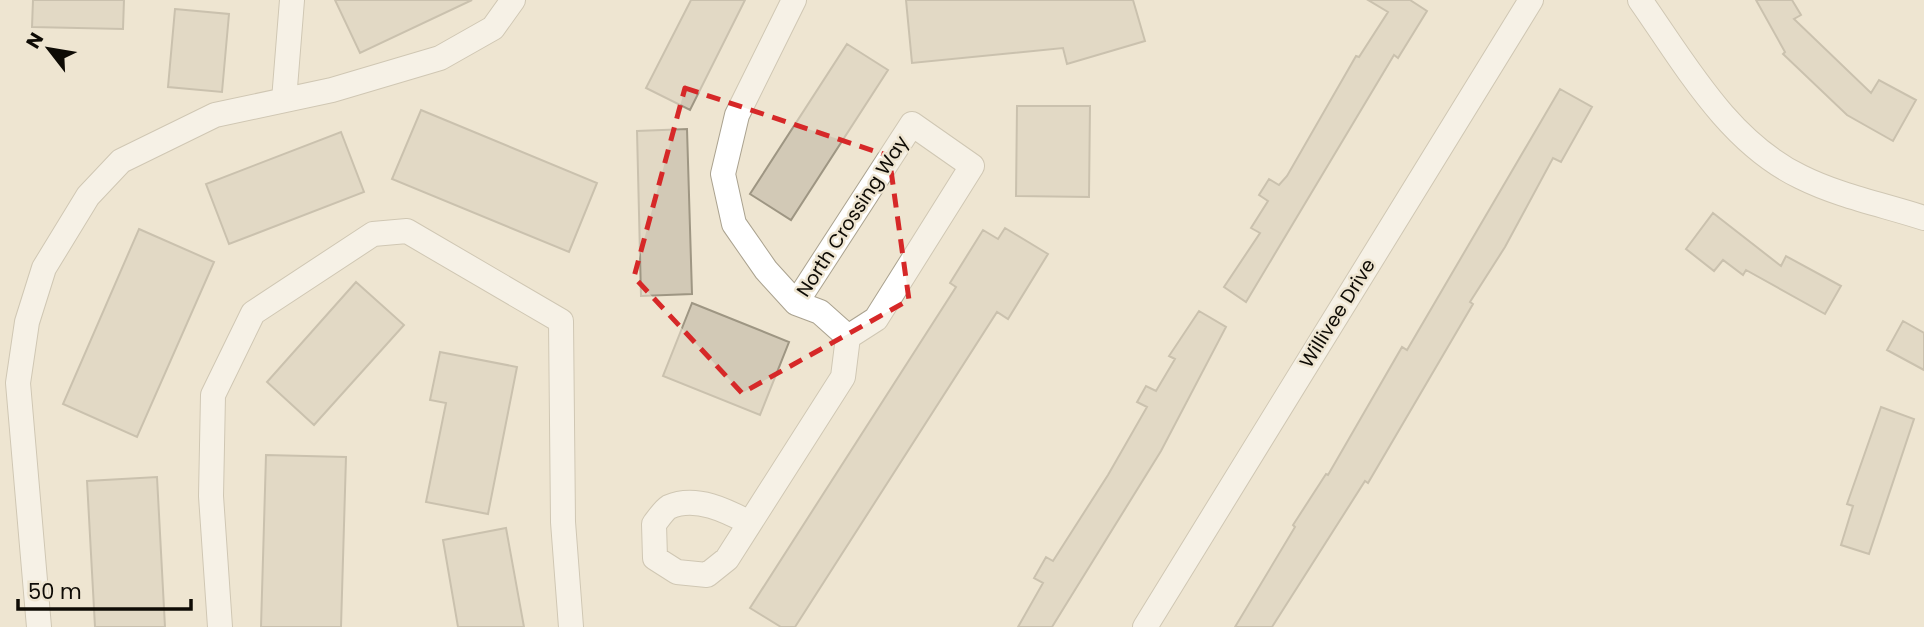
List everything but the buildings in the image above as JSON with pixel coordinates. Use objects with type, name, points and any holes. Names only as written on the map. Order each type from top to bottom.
[{"type":"street","points":[[284,100],[292,0]]},
{"type":"street","points":[[39,627],[18,383],[27,322],[44,268],[88,196],[121,161],[215,116],[332,90],[440,58],[493,29],[513,0]]},
{"type":"street","name":"North Crossing Way","points":[[794,0],[737,115],[723,174],[734,224],[765,270],[796,303],[820,312],[848,337],[876,319],[972,166],[912,124],[796,303]]},
{"type":"street","name":"Willivee Drive","points":[[1145,627],[1531,0]]},
{"type":"street","points":[[1640,0],[1705,93],[1752,146],[1801,178],[1924,218]]},
{"type":"street","points":[[220,627],[211,496],[213,395],[253,313],[373,234],[407,231],[561,321],[563,522],[571,627]]},
{"type":"street","points":[[750,523],[843,377],[848,337]]},
{"type":"highlighted area","points":[[685,88],[889,156],[909,300],[742,393],[634,277]]}]
